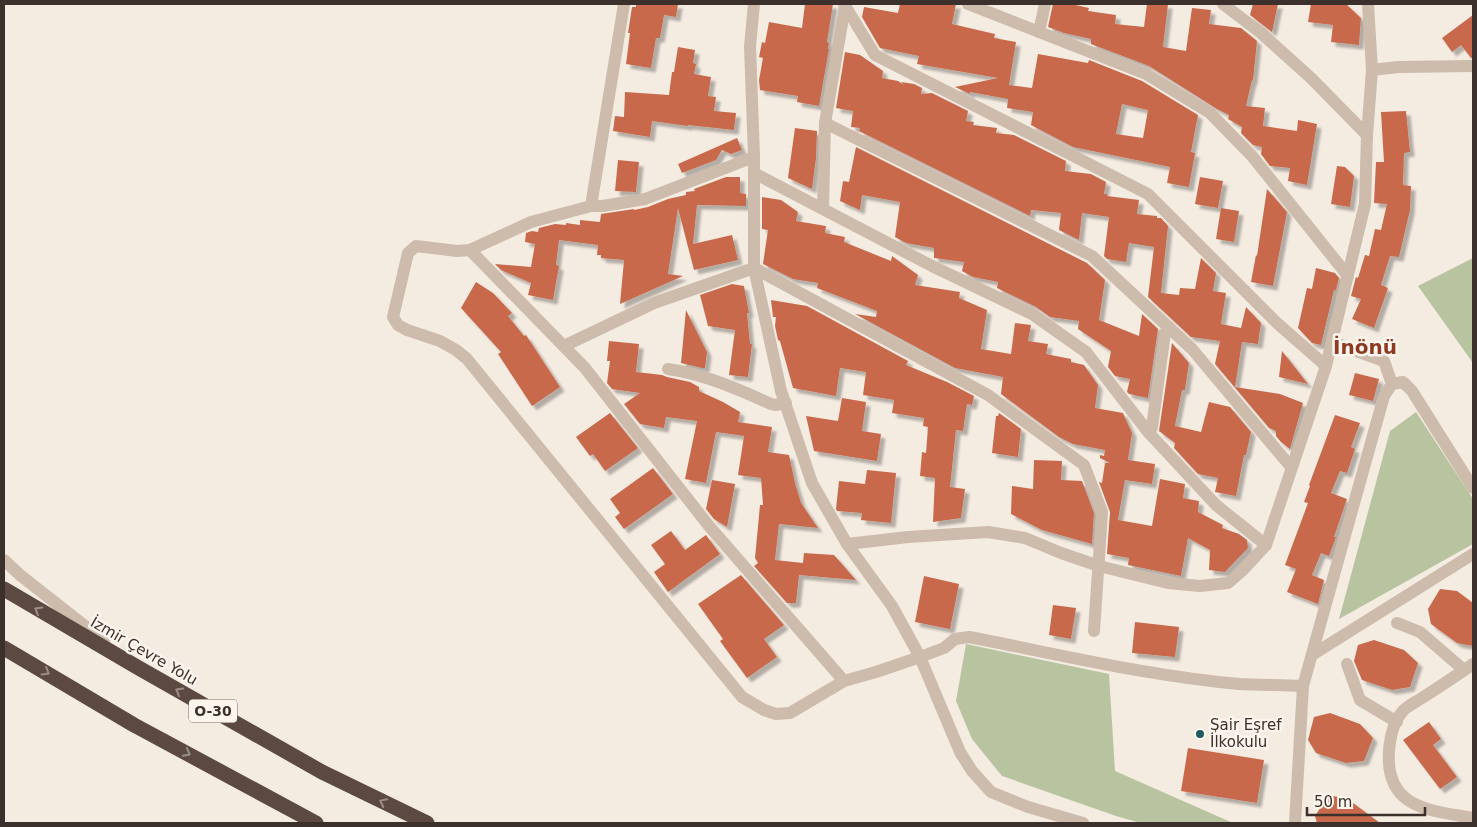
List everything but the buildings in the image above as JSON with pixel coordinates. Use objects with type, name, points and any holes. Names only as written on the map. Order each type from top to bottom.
[{"type":"highway","name":"İzmir Çevre Yolu","points":[[4,590],[137,668],[322,772],[427,823]]},
{"type":"highway","points":[[4,648],[134,725],[316,823]]},
{"type":"street","points":[[591,206],[624,4]]},
{"type":"street","points":[[754,4],[750,46],[754,157],[754,268],[782,391],[812,483],[847,544],[892,606],[920,657],[960,752],[972,771],[991,792],[1028,807],[1083,823]]},
{"type":"street","points":[[968,4],[1146,74],[1210,114],[1252,156],[1348,276]]},
{"type":"street","points":[[1039,32],[1045,4]]},
{"type":"street","points":[[1223,4],[1261,33],[1304,72],[1367,135]]},
{"type":"street","points":[[823,209],[825,123],[844,5]]},
{"type":"street","points":[[844,5],[875,55],[1148,194],[1277,323],[1326,366]]},
{"type":"street","points":[[847,544],[908,537],[988,532],[1025,538],[1099,566],[1168,583],[1200,586],[1228,583],[1243,570],[1266,545],[1326,366],[1365,204],[1367,135],[1372,70],[1366,5]]},
{"type":"street","points":[[1372,70],[1398,67],[1473,66]]},
{"type":"street","points":[[825,123],[1092,256],[1192,349],[1291,468]]},
{"type":"street","points":[[754,157],[646,199],[603,206],[591,206],[530,222],[470,250],[457,251],[416,246],[408,253],[393,317],[398,325],[440,341],[467,359],[742,697],[764,710],[776,714],[790,713],[844,680],[876,672],[920,657],[944,648],[955,639],[969,637],[1202,680],[1240,684],[1304,686]]},
{"type":"street","points":[[754,173],[932,266],[1032,314],[1086,352],[1149,433],[1216,505],[1266,545]]},
{"type":"street","points":[[470,250],[585,368],[709,526],[844,680]]},
{"type":"street","points":[[564,346],[654,303],[754,268],[988,396],[1084,465],[1102,512],[1094,631]]},
{"type":"street","points":[[1149,433],[1152,427],[1166,333],[1169,327]]},
{"type":"street","points":[[1332,342],[1384,361],[1392,384]]},
{"type":"street","points":[[668,369],[704,377],[771,404],[786,403]]},
{"type":"street","points":[[1295,823],[1304,686],[1384,396],[1392,384],[1404,382],[1412,391],[1473,488]]},
{"type":"street","points":[[1312,654],[1473,554]]},
{"type":"street","points":[[4,560],[20,576],[137,668]]},
{"type":"street","points":[[1397,623],[1420,632],[1469,667],[1403,711],[1397,722],[1390,744],[1389,760],[1391,774],[1398,790],[1411,803],[1428,810],[1473,818]]},
{"type":"street","points":[[1347,664],[1360,700],[1397,722]]},
{"type":"green space","points":[[1473,258],[1473,363],[1418,286]]},
{"type":"green space","points":[[1416,412],[1473,499],[1473,544],[1339,619],[1390,431]]},
{"type":"green space","points":[[966,644],[1109,674],[1115,771],[1233,823],[1141,823],[1002,776],[972,739],[956,701]]},
{"type":"place","name":"Şair Eşref İlkokulu","points":[[1200,734]]},
{"type":"district","name":"İnönü","points":[[1365,347]]}]
